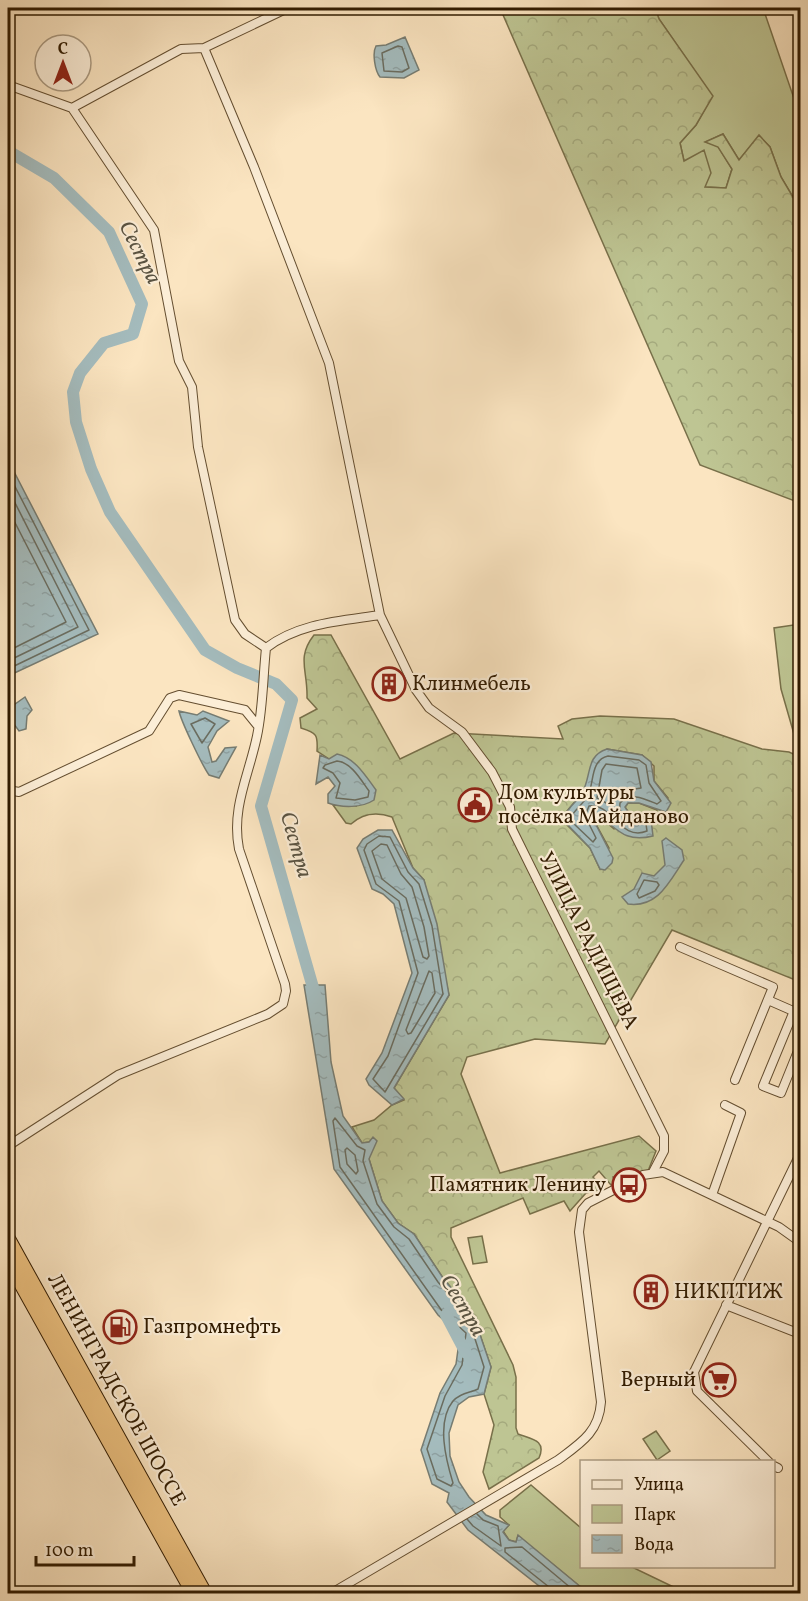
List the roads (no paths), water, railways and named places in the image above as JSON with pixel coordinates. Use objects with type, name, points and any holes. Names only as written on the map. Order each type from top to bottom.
[{"type":"highway","name":"ЛЕНИНГРАДСКОЕ ШОССЕ","points":[[8,1239],[205,1593]]},
{"type":"highway","name":"ЛЕНИНГРАДСКОЕ ШОССЕ","points":[[8,1260],[194,1593]]},
{"type":"street","points":[[72,108],[181,49],[204,48],[288,8]]},
{"type":"street","name":"УЛИЦА РАДИЩЕВА","points":[[204,48],[254,167],[329,363],[380,615],[416,690],[429,708],[462,732],[492,772],[510,807],[512,829],[664,1136],[664,1151],[653,1172]]},
{"type":"street","points":[[8,85],[72,108],[154,230],[179,361],[192,387],[198,447],[235,620],[245,634],[266,648]]},
{"type":"street","points":[[8,1146],[118,1075],[268,1014],[283,1004],[285,984],[239,849],[235,828],[236,811],[258,724],[266,648],[283,635],[307,627],[380,615]]},
{"type":"street","points":[[8,790],[20,792],[149,731],[170,698],[179,695],[245,710],[258,724]]},
{"type":"street","points":[[680,947],[773,987],[735,1080]]},
{"type":"street","points":[[768,1000],[797,1012],[763,1086],[781,1094],[801,1046]]},
{"type":"street","points":[[712,1195],[741,1113],[725,1105]]},
{"type":"street","points":[[768,1460],[697,1391],[694,1385],[695,1367],[801,1154]]},
{"type":"street","points":[[330,1593],[558,1460],[588,1438],[596,1425],[601,1402],[579,1247],[582,1210],[588,1203],[614,1188],[653,1172],[672,1174],[791,1233],[801,1242]]},
{"type":"street","points":[[726,1305],[801,1334]]},
{"type":"water","points":[[405,37],[419,70],[404,78],[380,77],[375,62],[376,46],[386,45]]},
{"type":"water","points":[[8,460],[98,634],[8,676]]},
{"type":"water","points":[[25,697],[32,710],[27,716],[26,729],[19,731],[8,716],[11,707]]},
{"type":"water","points":[[179,711],[197,715],[203,711],[229,721],[217,731],[208,747],[212,762],[216,761],[225,748],[236,747],[219,778],[209,775],[206,770]]},
{"type":"water","points":[[607,749],[642,755],[651,762],[654,781],[671,803],[666,812],[639,803],[628,803],[625,807],[630,815],[651,820],[653,836],[642,838],[619,832],[592,811],[591,815],[613,858],[612,863],[605,870],[600,869],[590,848],[564,821],[567,812],[585,787],[595,756]]},
{"type":"water","points":[[337,754],[349,759],[364,773],[376,790],[374,800],[364,805],[352,806],[328,803],[328,794],[335,786],[328,777],[316,784],[320,755],[329,759]]},
{"type":"water","points":[[378,830],[392,830],[413,868],[424,880],[437,924],[449,995],[394,1088],[404,1099],[392,1105],[369,1085],[366,1079],[382,1053],[412,973],[394,904],[383,894],[372,889],[357,848],[363,839]]},
{"type":"water","points":[[666,838],[682,850],[684,860],[668,885],[655,898],[638,904],[628,904],[622,897],[634,889],[642,873],[654,876],[665,865],[662,841]]},
{"type":"water","points":[[304,985],[325,985],[331,1062],[343,1116],[362,1143],[369,1142],[373,1137],[377,1141],[369,1159],[382,1201],[398,1223],[414,1234],[443,1278],[473,1314],[491,1367],[484,1394],[469,1397],[458,1405],[449,1433],[450,1456],[459,1482],[486,1515],[509,1525],[503,1532],[509,1540],[516,1542],[518,1535],[588,1593],[548,1593],[468,1530],[447,1502],[449,1493],[432,1484],[421,1450],[440,1393],[456,1364],[460,1335],[438,1315],[334,1169]]},
{"type":"waterway","name":"Сестра","points":[[8,151],[54,178],[109,232],[142,304],[133,334],[104,343],[80,373],[73,392],[76,422],[91,469],[110,512],[205,650],[237,668],[276,684],[292,700],[261,806],[316,998]]},
{"type":"waterway","name":"Сестра","points":[[446,1315],[466,1353]]},
{"type":"place","name":"Клинмебель","points":[[389,684]]},
{"type":"place","name":"Дом культуры посёлка Майданово","points":[[475,805]]},
{"type":"place","name":"Памятник Ленину","points":[[629,1185]]},
{"type":"place","name":"НИКПТИЖ","points":[[651,1292]]},
{"type":"place","name":"Газпромнефть","points":[[120,1327]]},
{"type":"place","name":"Верный","points":[[719,1380]]}]
